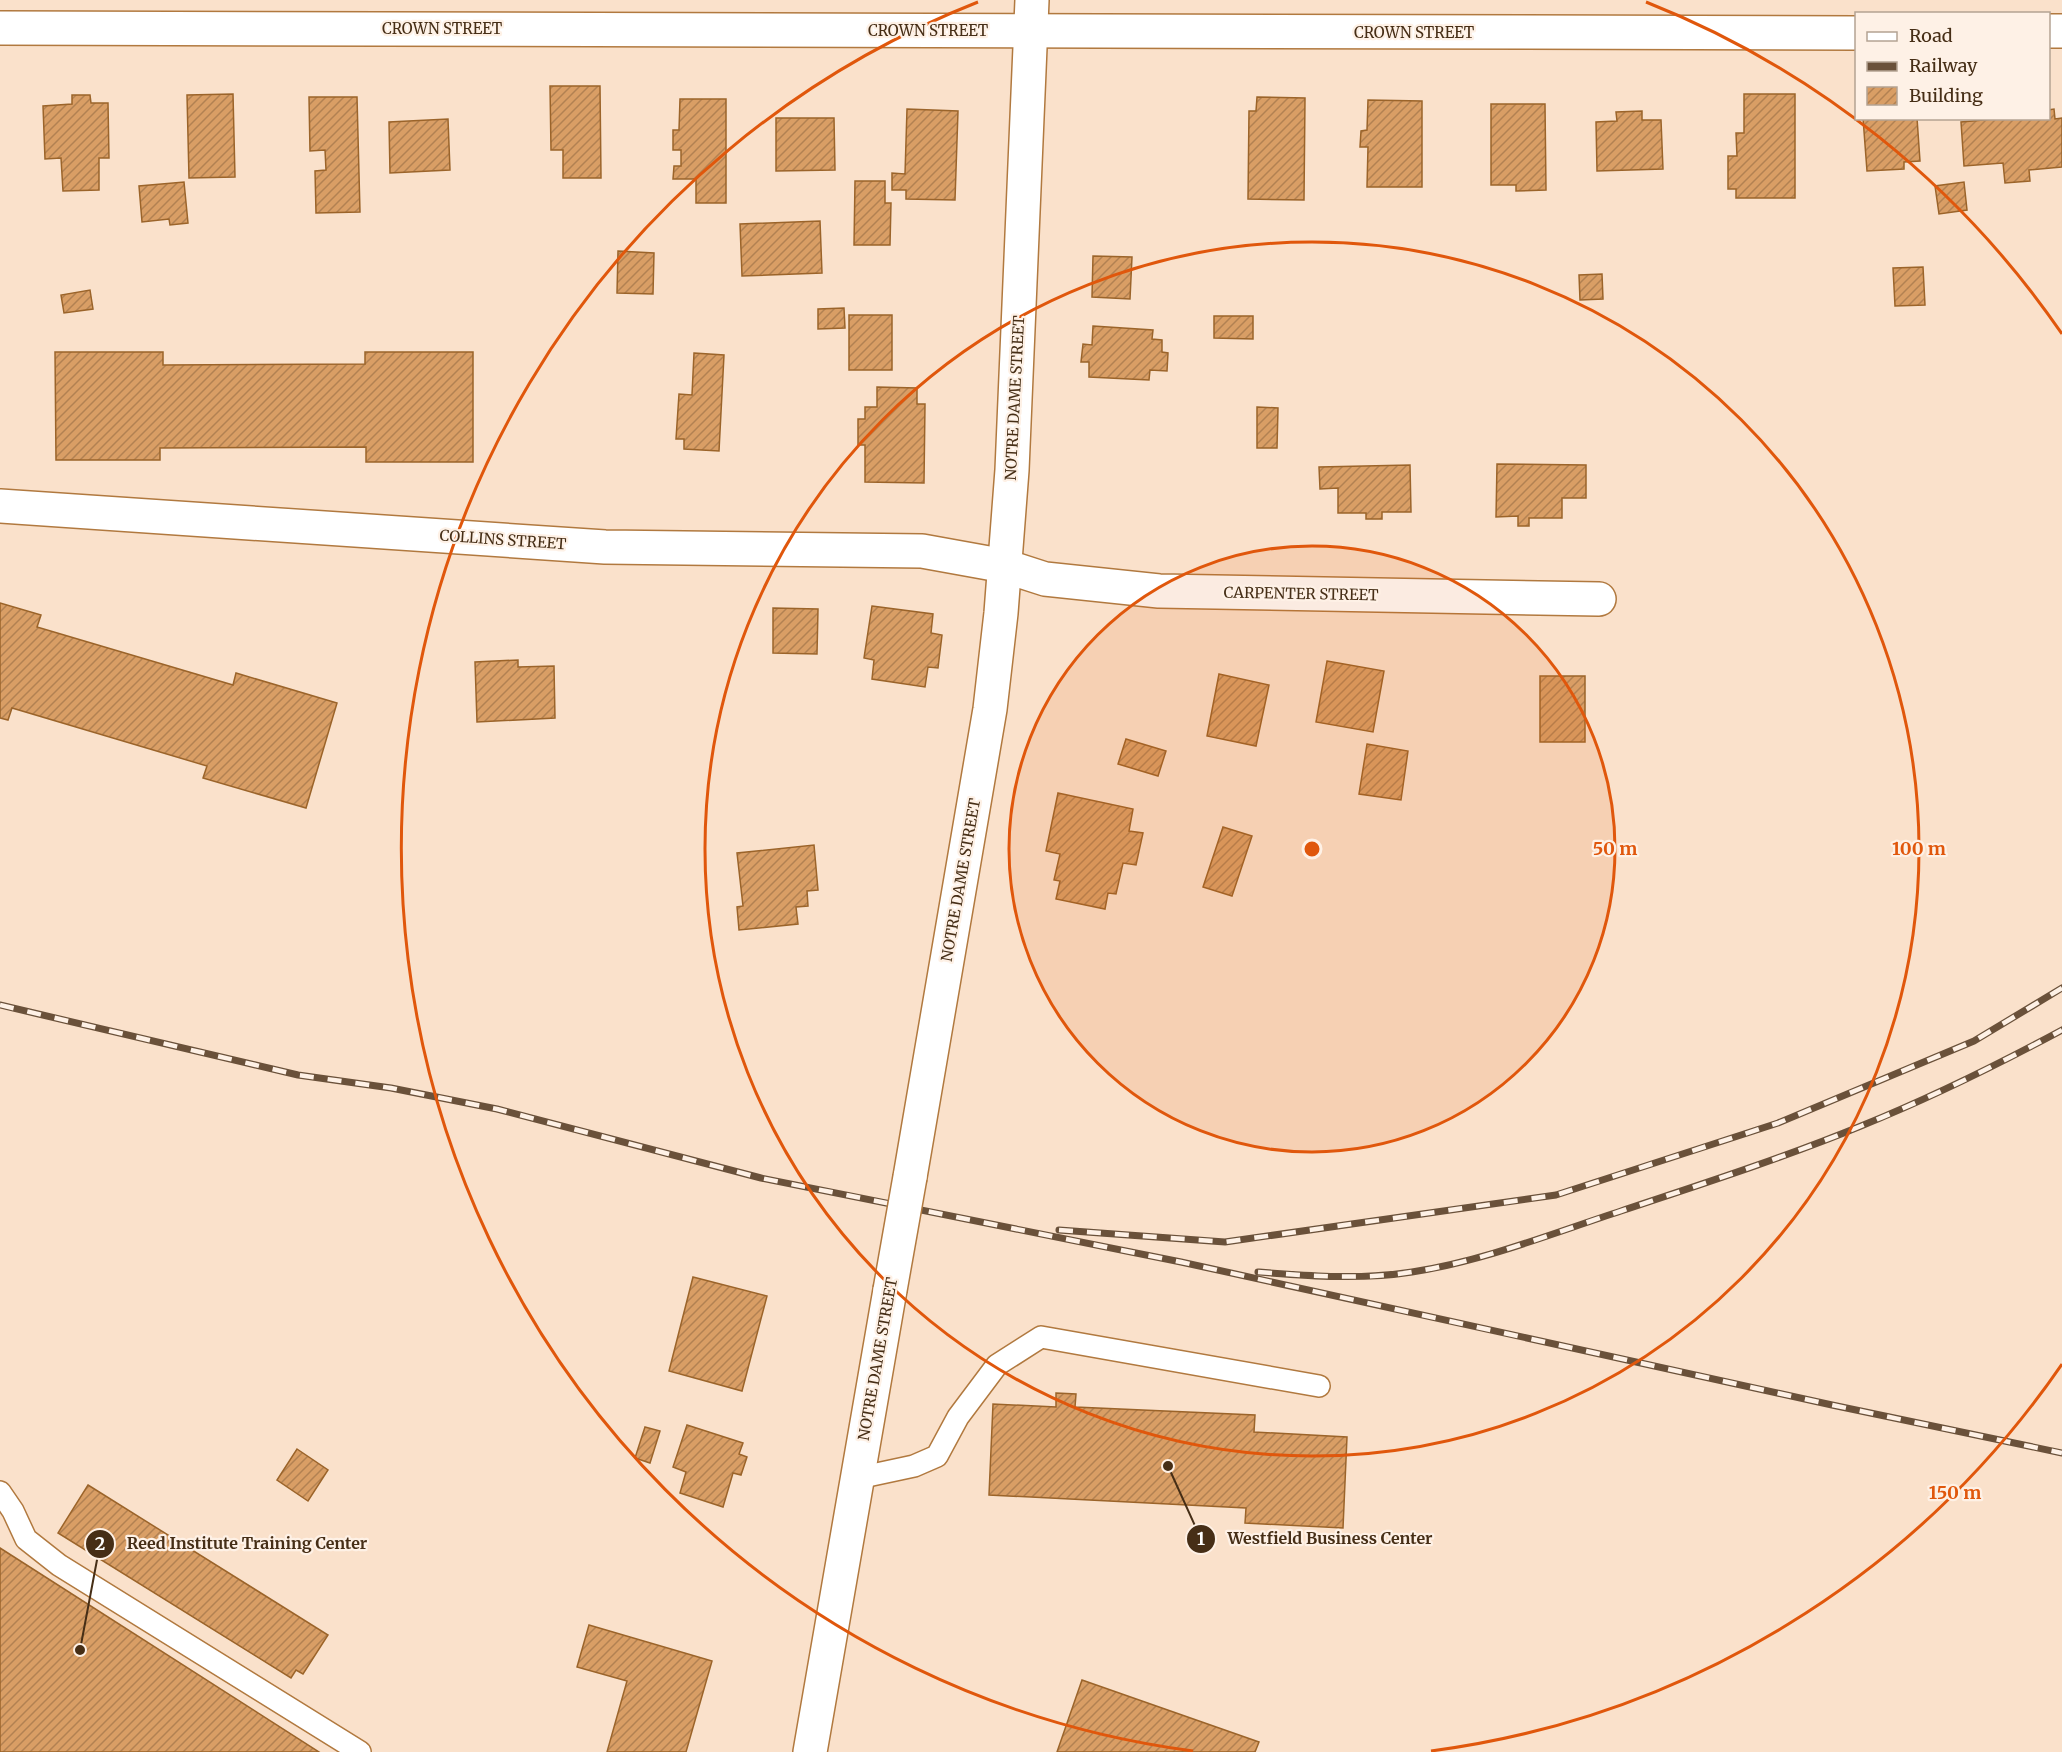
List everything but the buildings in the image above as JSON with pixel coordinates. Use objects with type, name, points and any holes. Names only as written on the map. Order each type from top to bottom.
[{"type":"street","name":"CROWN STREET","points":[[0,28],[1032,16],[1855,33]]},
{"type":"street","name":"NOTRE DAME STREET","points":[[810,1752],[990,709],[1005,566],[1015,423],[1032,16]]},
{"type":"street","name":"COLLINS STREET","points":[[0,506],[605,547],[922,551],[1005,566]]},
{"type":"street","name":"CARPENTER STREET","points":[[1005,566],[1046,579],[1159,591],[1599,599]]},
{"type":"lane","points":[[858,1478],[914,1467],[937,1456],[958,1417],[997,1365],[1041,1337],[1319,1386]]},
{"type":"lane","points":[[0,1492],[13,1511],[26,1539],[59,1565],[360,1752]]},
{"type":"railway","points":[[1059,1230],[1225,1242],[1556,1195],[1778,1123],[1974,1041],[2062,988]]},
{"type":"railway","points":[[0,1005],[298,1075],[391,1088],[497,1109],[761,1178],[1181,1262],[1832,1405],[2062,1453]]},
{"type":"railway","points":[[1258,1272],[1374,1276],[1439,1267],[1492,1254],[1712,1181],[1832,1138],[1938,1093],[2062,1030]]},
{"type":"place","name":"Westfield Business Center","points":[[1168,1466]]},
{"type":"place","name":"Reed Institute Training Center","points":[[80,1650]]}]
